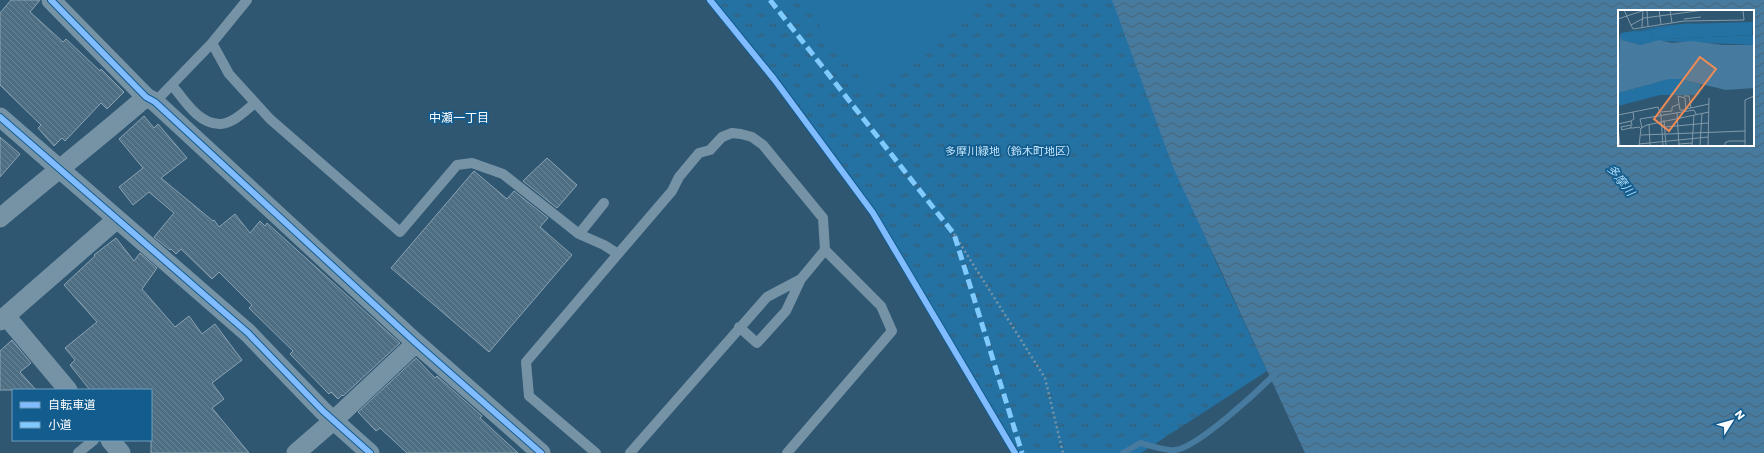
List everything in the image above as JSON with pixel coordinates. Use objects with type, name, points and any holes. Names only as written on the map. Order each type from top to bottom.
[{"type":"street","points":[[51,0],[151,99],[416,343],[541,453]]},
{"type":"street","points":[[0,218],[59,169],[151,99]]},
{"type":"street","points":[[0,117],[248,333],[323,411],[370,453]]},
{"type":"street","points":[[67,389],[3,318],[117,219]]},
{"type":"street","points":[[296,453],[334,420],[416,343]]},
{"type":"street","points":[[111,441],[121,453]]},
{"type":"lane","points":[[151,99],[172,85],[212,42],[247,0]]},
{"type":"lane","points":[[212,42],[229,74],[270,120],[400,232],[457,165],[472,163],[503,174],[579,234],[604,244],[618,254]]},
{"type":"lane","points":[[172,85],[193,110],[212,122],[222,124],[234,119],[256,103]]},
{"type":"lane","points":[[596,453],[529,396],[526,362],[672,191],[679,177],[700,153],[710,150],[722,137],[732,133],[752,137],[763,145],[814,206],[823,218],[825,250],[881,306],[892,330],[787,453]]},
{"type":"lane","points":[[579,234],[604,203]]},
{"type":"lane","points":[[739,327],[757,343],[786,311],[801,279],[825,250]]},
{"type":"lane","points":[[630,453],[739,327],[767,297],[801,279]]},
{"type":"lane","points":[[78,453],[93,441]]},
{"type":"path","points":[[954,234],[1045,378],[1063,453]]},
{"type":"green space","name":"多摩川緑地（鈴木町地区）","points":[[710,0],[1113,0],[1216,262],[1267,371],[1141,453],[1015,453],[873,213]]},
{"type":"green space","points":[[800,0],[974,0],[966,13],[927,49],[869,89]]},
{"type":"water","name":"多摩川","points":[[1112,0],[1764,0],[1764,453],[1305,453],[1173,167]]},
{"type":"building","points":[[11,0],[40,0],[30,12],[63,42],[66,39],[100,71],[101,69],[124,92],[107,109],[101,103],[65,141],[62,138],[54,146],[38,128],[41,125],[0,85],[0,13]]},
{"type":"building","points":[[144,116],[154,128],[158,124],[187,158],[161,178],[213,221],[214,220],[219,227],[235,214],[250,233],[260,221],[265,226],[267,223],[400,343],[343,396],[342,395],[338,399],[331,392],[329,394],[290,354],[293,351],[249,308],[252,305],[219,272],[212,279],[181,249],[176,254],[154,237],[174,213],[149,192],[133,205],[119,187],[143,168],[119,139]]},
{"type":"building","points":[[0,137],[20,154],[0,177]]},
{"type":"building","points":[[547,158],[577,185],[557,208],[523,181]]},
{"type":"building","points":[[474,171],[507,199],[514,191],[548,218],[540,227],[572,255],[489,352],[391,268]]},
{"type":"building","points":[[116,238],[134,261],[140,253],[157,268],[142,289],[175,327],[189,316],[202,334],[215,324],[242,360],[212,383],[224,399],[212,408],[249,453],[151,453],[152,389],[89,389],[70,365],[75,360],[65,348],[97,322],[64,285],[95,256],[94,255]]},
{"type":"building","points":[[12,340],[31,363],[20,372],[35,389],[0,390],[0,351]]},
{"type":"building","points":[[416,358],[435,378],[437,376],[482,416],[480,418],[518,453],[407,453],[380,428],[376,431],[358,412]]},
{"type":"waterway","points":[[1123,453],[1140,443],[1173,450],[1186,446],[1213,429],[1275,374]]},
{"type":"marked path","points":[[770,0],[954,234],[1022,453]]},
{"type":"cycle path","points":[[51,0],[146,97],[155,102],[416,343],[541,453]]},
{"type":"cycle path","points":[[710,0],[774,79],[873,213],[1015,453]]},
{"type":"cycle path","points":[[0,117],[248,333],[323,411],[370,453]]},
{"type":"district","name":"中瀬一丁目","points":[[459,117]]}]
